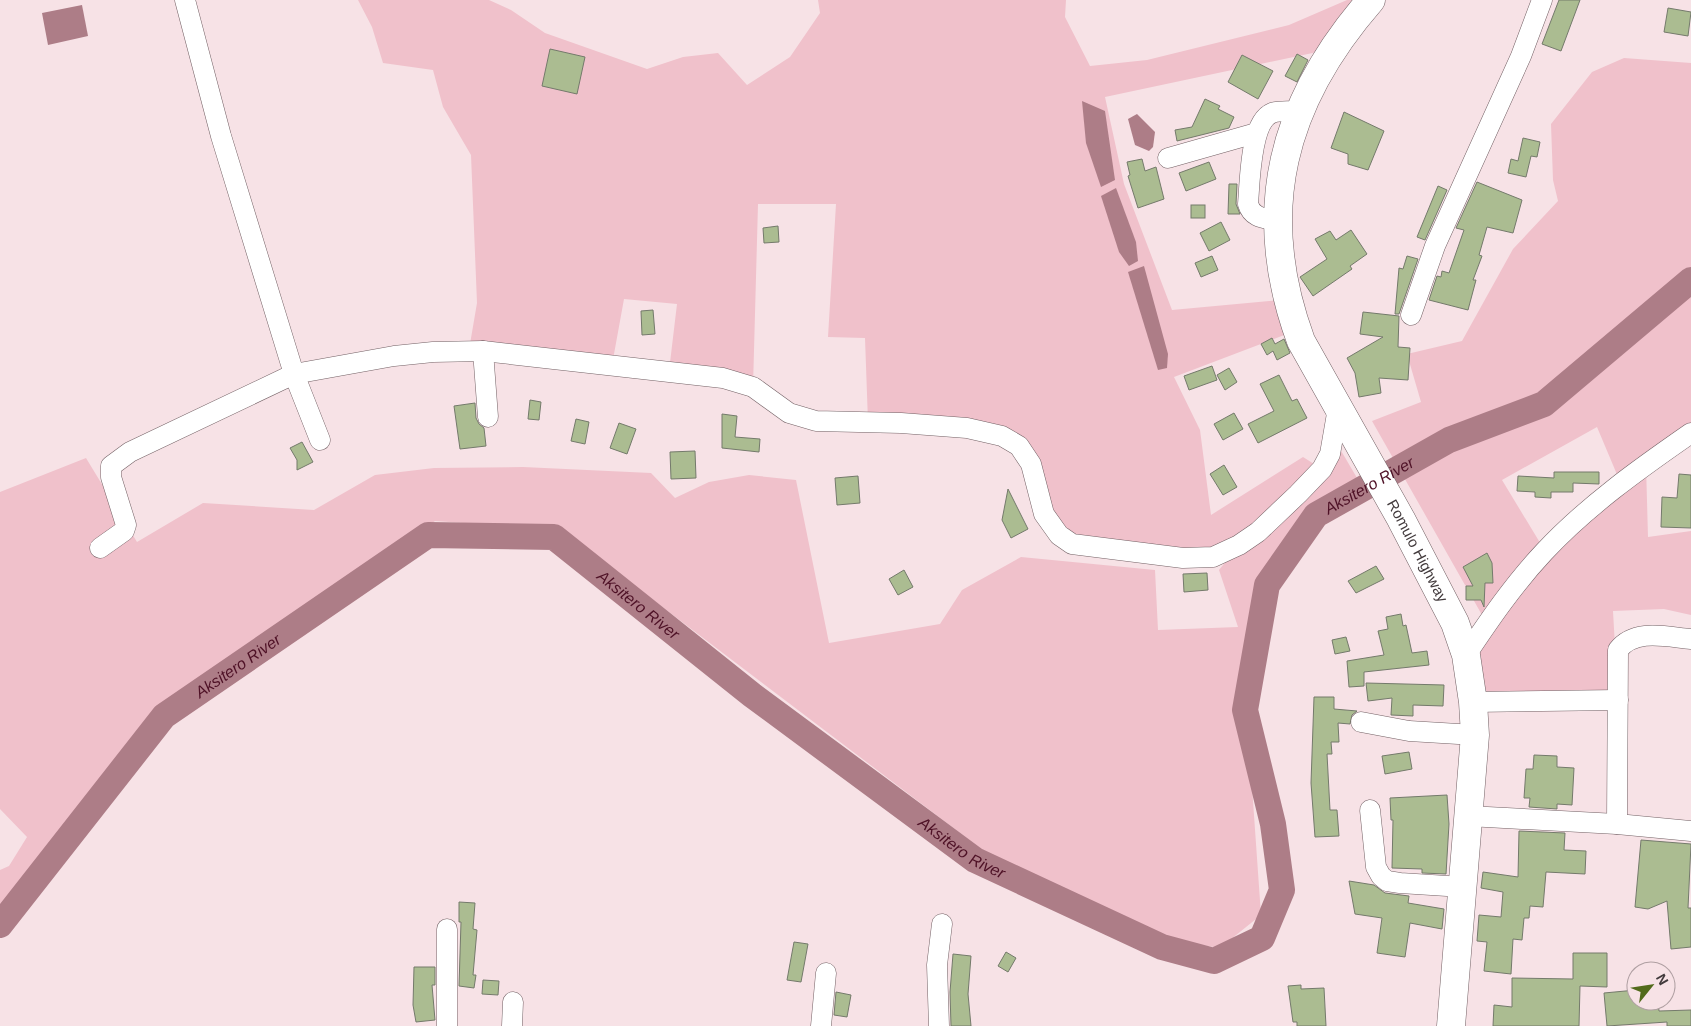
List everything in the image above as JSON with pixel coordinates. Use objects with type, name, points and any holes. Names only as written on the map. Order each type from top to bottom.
[{"type":"highway","name":"Romulo Highway","points":[[1371,0],[1333,48],[1316,76],[1299,111],[1280,177],[1278,221],[1280,263],[1288,306],[1301,341],[1442,594],[1466,655],[1473,702],[1474,735],[1451,1026]]},
{"type":"street","points":[[185,0],[221,136],[294,374],[320,440]]},
{"type":"street","points":[[1411,315],[1436,246],[1521,56],[1542,0]]},
{"type":"street","points":[[1278,221],[1256,216],[1250,211],[1248,204],[1256,133],[1265,118],[1273,113],[1299,111]]},
{"type":"street","points":[[1168,158],[1256,133]]},
{"type":"street","points":[[483,351],[488,416]]},
{"type":"street","points":[[100,548],[124,531],[126,525],[112,477],[111,466],[118,459],[294,374],[394,356],[433,352],[483,351],[723,378],[753,387],[790,413],[816,421],[901,423],[967,428],[1002,436],[1019,446],[1031,464],[1044,514],[1059,535],[1072,544],[1183,558],[1213,557],[1239,545],[1258,532],[1322,469],[1330,454],[1341,414]]},
{"type":"street","points":[[1466,655],[1499,606],[1544,552],[1597,502],[1691,433]]},
{"type":"street","points":[[1617,824],[1618,650],[1624,643],[1641,636],[1691,639]]},
{"type":"street","points":[[1473,702],[1618,700]]},
{"type":"street","points":[[1361,722],[1409,731],[1474,735]]},
{"type":"street","points":[[1370,810],[1376,867],[1381,876],[1387,881],[1463,887]]},
{"type":"street","points":[[1468,816],[1617,824],[1691,831]]},
{"type":"street","points":[[939,1026],[937,965],[942,924]]},
{"type":"street","points":[[447,929],[447,1026]]},
{"type":"street","points":[[821,1026],[826,973]]},
{"type":"street","points":[[512,1026],[513,1002]]},
{"type":"shaded area","points":[[358,0],[489,0],[511,10],[545,33],[647,69],[683,57],[718,53],[747,85],[790,57],[820,13],[818,0],[1066,0],[1065,17],[1090,66],[1147,60],[1289,25],[1347,0],[1353,0],[1358,16],[1322,51],[1105,97],[1124,184],[1172,310],[1280,300],[1292,332],[1174,377],[1200,430],[1211,515],[1303,457],[1322,469],[1340,449],[1360,483],[1316,515],[1267,585],[1246,701],[1261,915],[1220,948],[1169,940],[985,852],[561,530],[435,521],[160,705],[43,854],[0,925],[0,870],[9,866],[27,837],[0,809],[0,492],[86,458],[137,542],[203,503],[314,510],[375,475],[434,468],[523,467],[651,473],[675,498],[709,482],[749,475],[796,480],[829,643],[940,624],[962,590],[1021,557],[1155,570],[1158,630],[1238,627],[1219,570],[1238,546],[1213,557],[1059,535],[1019,446],[868,422],[865,338],[828,337],[836,204],[758,204],[753,387],[669,371],[677,304],[624,299],[612,365],[470,344],[477,303],[471,155],[443,107],[433,70],[383,63],[372,27]]},
{"type":"shaded area","points":[[82,5],[88,36],[48,45],[42,13]]},
{"type":"shaded area","points":[[1624,58],[1691,63],[1691,433],[1646,465],[1648,537],[1691,531],[1691,615],[1664,609],[1613,611],[1618,700],[1486,701],[1477,640],[1482,615],[1372,421],[1421,402],[1407,354],[1462,341],[1513,249],[1558,201],[1553,180],[1551,124],[1592,72]],"holes":[[[1597,427],[1621,484],[1545,551],[1502,480]]]},
{"type":"shaded area","points":[[1082,101],[1105,111],[1115,180],[1101,187],[1086,143]]},
{"type":"shaded area","points":[[1137,114],[1155,132],[1153,147],[1149,151],[1135,145],[1128,119]]},
{"type":"shaded area","points":[[1116,188],[1136,242],[1138,261],[1129,266],[1119,252],[1101,196]]},
{"type":"shaded area","points":[[1144,266],[1168,354],[1167,368],[1158,370],[1128,272]]},
{"type":"building","points":[[1559,0],[1580,0],[1561,51],[1542,44]]},
{"type":"building","points":[[1668,8],[1691,12],[1688,36],[1664,32]]},
{"type":"building","points":[[550,49],[585,57],[577,94],[542,86]]},
{"type":"building","points":[[1297,54],[1308,60],[1297,82],[1285,76]]},
{"type":"building","points":[[1242,55],[1273,71],[1258,99],[1228,82]]},
{"type":"building","points":[[1205,99],[1220,106],[1218,109],[1234,117],[1229,128],[1177,141],[1175,130],[1192,127]]},
{"type":"building","points":[[1344,112],[1384,131],[1368,170],[1348,164],[1348,154],[1331,148]]},
{"type":"building","points":[[1523,138],[1540,142],[1537,157],[1531,156],[1526,177],[1508,173],[1511,159],[1518,161]]},
{"type":"building","points":[[1142,159],[1145,171],[1156,167],[1164,199],[1138,208],[1128,176],[1130,175],[1127,162]]},
{"type":"building","points":[[1209,162],[1216,179],[1186,191],[1179,173]]},
{"type":"building","points":[[1477,182],[1522,200],[1513,233],[1487,227],[1479,255],[1482,256],[1473,280],[1476,280],[1468,310],[1429,300],[1437,276],[1441,277],[1442,271],[1449,273],[1464,230],[1456,228]]},
{"type":"building","points":[[1229,184],[1237,184],[1236,204],[1240,214],[1228,214]]},
{"type":"building","points":[[1438,186],[1447,190],[1425,240],[1417,237]]},
{"type":"building","points":[[1191,205],[1205,205],[1205,218],[1191,218]]},
{"type":"building","points":[[1221,222],[1230,240],[1209,251],[1200,233]]},
{"type":"building","points":[[778,226],[779,242],[764,243],[763,228]]},
{"type":"building","points":[[1351,230],[1367,254],[1350,266],[1352,269],[1313,296],[1300,277],[1327,259],[1315,239],[1330,231],[1336,240]]},
{"type":"building","points":[[1212,256],[1218,270],[1201,277],[1195,263]]},
{"type":"building","points":[[1407,256],[1418,259],[1399,314],[1395,314],[1399,268],[1403,269]]},
{"type":"building","points":[[653,310],[655,334],[642,335],[641,311]]},
{"type":"building","points":[[1363,312],[1399,316],[1398,347],[1410,348],[1408,380],[1379,378],[1381,393],[1359,397],[1355,373],[1347,358],[1383,337],[1360,334]]},
{"type":"building","points":[[1272,338],[1275,344],[1284,339],[1290,353],[1277,360],[1273,351],[1267,355],[1261,344]]},
{"type":"building","points":[[1212,366],[1217,380],[1189,390],[1184,376]]},
{"type":"building","points":[[1229,368],[1237,382],[1225,390],[1217,375]]},
{"type":"building","points":[[1279,375],[1292,401],[1297,399],[1307,418],[1258,443],[1248,424],[1274,411],[1260,384]]},
{"type":"building","points":[[530,400],[541,402],[539,420],[528,419]]},
{"type":"building","points":[[475,403],[476,418],[484,428],[486,446],[460,449],[454,406]]},
{"type":"building","points":[[1234,413],[1243,429],[1223,440],[1214,424]]},
{"type":"building","points":[[722,414],[737,416],[735,437],[760,439],[759,452],[722,448]]},
{"type":"building","points":[[576,419],[589,422],[585,444],[571,441]]},
{"type":"building","points":[[619,423],[636,429],[627,454],[610,448]]},
{"type":"building","points":[[302,442],[313,462],[297,470],[297,460],[290,448]]},
{"type":"building","points":[[695,451],[696,478],[671,479],[670,452]]},
{"type":"building","points":[[1224,465],[1237,487],[1223,495],[1210,474]]},
{"type":"building","points":[[1554,472],[1599,472],[1599,484],[1573,483],[1573,492],[1551,492],[1551,498],[1535,497],[1535,492],[1517,491],[1518,476],[1554,478]]},
{"type":"building","points":[[1679,474],[1691,475],[1691,528],[1661,527],[1662,497],[1677,498]]},
{"type":"building","points":[[858,476],[860,503],[837,505],[835,478]]},
{"type":"building","points":[[1008,489],[1028,529],[1011,538],[1002,520]]},
{"type":"building","points":[[1487,553],[1492,563],[1493,583],[1485,583],[1484,607],[1481,600],[1466,600],[1466,586],[1473,586],[1463,567]]},
{"type":"building","points":[[1376,566],[1384,579],[1356,593],[1348,581]]},
{"type":"building","points":[[904,570],[913,587],[898,595],[889,579]]},
{"type":"building","points":[[1207,573],[1208,590],[1184,592],[1183,574]]},
{"type":"building","points":[[1401,614],[1403,626],[1406,625],[1412,653],[1427,651],[1429,665],[1364,672],[1364,686],[1349,687],[1347,661],[1384,655],[1378,631],[1388,629],[1386,617]]},
{"type":"building","points":[[1346,637],[1350,651],[1335,654],[1332,640]]},
{"type":"building","points":[[1366,683],[1444,685],[1443,706],[1413,705],[1413,716],[1391,715],[1392,698],[1368,701]]},
{"type":"building","points":[[1314,697],[1334,697],[1334,709],[1357,711],[1352,715],[1350,724],[1338,723],[1339,742],[1331,742],[1332,754],[1327,754],[1330,810],[1337,810],[1339,836],[1315,837],[1311,783]]},
{"type":"building","points":[[1409,752],[1412,769],[1385,774],[1382,756]]},
{"type":"building","points":[[1534,755],[1557,756],[1557,767],[1574,768],[1572,805],[1557,804],[1557,809],[1529,807],[1530,798],[1524,798],[1526,769],[1533,769]]},
{"type":"building","points":[[1447,795],[1449,824],[1446,874],[1422,873],[1422,869],[1392,868],[1393,820],[1391,820],[1390,798]]},
{"type":"building","points":[[1519,831],[1565,833],[1564,850],[1586,851],[1585,874],[1546,872],[1543,907],[1530,906],[1529,918],[1524,918],[1522,940],[1513,939],[1511,974],[1484,971],[1487,942],[1477,941],[1479,915],[1501,917],[1503,892],[1481,888],[1483,872],[1518,877]]},
{"type":"building","points":[[1641,840],[1691,844],[1688,908],[1691,908],[1691,947],[1671,949],[1667,901],[1648,909],[1635,907]]},
{"type":"building","points":[[1349,881],[1374,885],[1385,893],[1409,896],[1408,903],[1444,909],[1442,929],[1410,923],[1405,957],[1377,953],[1382,918],[1355,914]]},
{"type":"building","points":[[459,902],[475,903],[473,929],[477,930],[473,975],[476,975],[474,988],[459,986],[461,922],[459,922]]},
{"type":"building","points":[[794,942],[808,944],[801,982],[787,980]]},
{"type":"building","points":[[1006,952],[1016,958],[1008,972],[998,966]]},
{"type":"building","points":[[1573,953],[1607,953],[1607,987],[1580,986],[1579,1026],[1493,1026],[1494,1005],[1512,1007],[1512,978],[1573,979]]},
{"type":"building","points":[[953,954],[971,956],[968,994],[971,1026],[951,1026],[950,992]]},
{"type":"building","points":[[414,967],[435,967],[435,985],[432,985],[435,1020],[416,1022],[413,1005]]},
{"type":"building","points":[[483,980],[499,981],[498,995],[482,994]]},
{"type":"building","points":[[1301,985],[1301,989],[1324,988],[1326,1026],[1297,1026],[1297,1022],[1293,1022],[1288,986]]},
{"type":"building","points":[[1626,991],[1626,1011],[1691,1010],[1691,1026],[1667,1026],[1667,1022],[1607,1026],[1604,993]]},
{"type":"building","points":[[836,992],[851,995],[847,1017],[834,1015]]},
{"type":"waterway","name":"Aksitero River","points":[[0,925],[164,716],[428,535],[554,537],[752,695],[975,860],[1162,947],[1214,961],[1262,938],[1282,890],[1273,824],[1245,710],[1267,585],[1316,515],[1449,440],[1544,404],[1691,280]]}]
